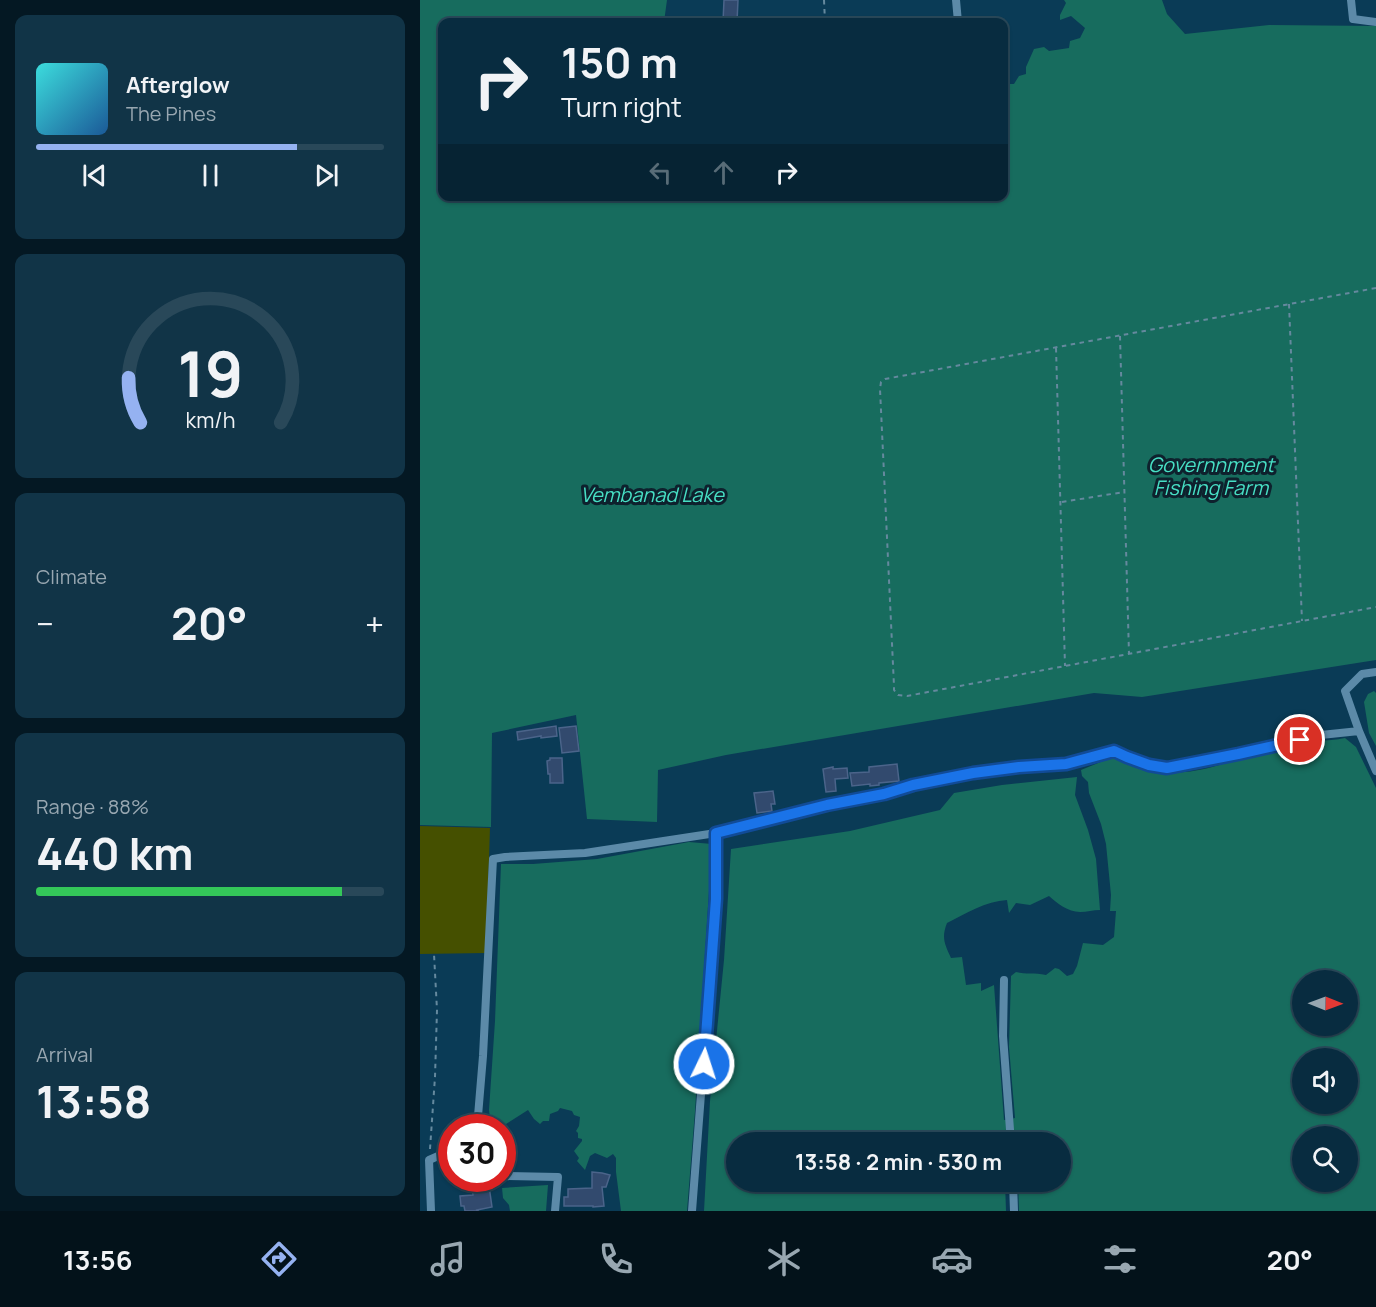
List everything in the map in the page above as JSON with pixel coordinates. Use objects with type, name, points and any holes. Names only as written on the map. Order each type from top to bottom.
[{"type":"street","points":[[956,0],[958,18]]},
{"type":"street","points":[[1351,0],[1353,20],[1376,22]]},
{"type":"street","points":[[1376,672],[1362,674],[1345,691],[1376,771]]},
{"type":"street","points":[[478,1114],[493,859],[505,856],[585,854],[716,833],[827,805],[884,794],[913,785],[973,773],[1066,764],[1114,751],[1149,765],[1167,768],[1321,735],[1359,731]]},
{"type":"street","points":[[692,1211],[716,899],[716,833]]},
{"type":"street","points":[[1004,980],[1003,1036],[1011,1132]]},
{"type":"street","points":[[420,1164],[438,1156]]},
{"type":"street","points":[[429,1160],[430,1211]]},
{"type":"street","points":[[516,1176],[558,1177],[555,1211]]},
{"type":"street","points":[[1013,1192],[1014,1211]]},
{"type":"path","points":[[824,0],[825,18]]},
{"type":"path","points":[[1376,288],[885,379],[880,382],[894,690],[898,695],[907,696],[1376,607]]},
{"type":"path","points":[[1289,304],[1302,621]]},
{"type":"path","points":[[1120,336],[1129,654]]},
{"type":"path","points":[[1056,348],[1065,666]]},
{"type":"path","points":[[1061,502],[1124,492]]},
{"type":"path","points":[[429,1160],[438,1010],[434,954]]},
{"type":"shaded area","points":[[420,826],[490,828],[486,953],[420,954]]},
{"type":"water","name":"Vembanad Lake","points":[[420,0],[667,0],[665,18],[438,18],[438,201],[1008,201],[1008,84],[1014,84],[1019,76],[1026,74],[1026,67],[1034,49],[1044,47],[1049,51],[1069,48],[1070,41],[1080,38],[1085,28],[1071,16],[1060,20],[1066,3],[1064,0],[1162,0],[1167,14],[1185,34],[1269,25],[1376,26],[1376,660],[1142,697],[1094,693],[726,755],[658,770],[657,822],[587,819],[576,715],[492,733],[491,827],[420,825]]},
{"type":"water","points":[[1374,691],[1376,693],[1376,746],[1369,733],[1364,702],[1368,694]]},
{"type":"water","points":[[1345,738],[1356,747],[1376,788],[1376,1211],[1019,1211],[1018,1192],[1071,1192],[1071,1132],[726,1132],[726,1192],[1005,1192],[1006,1211],[704,1211],[710,1101],[724,960],[731,849],[850,831],[940,810],[954,793],[1077,777],[1075,795],[1096,859],[1100,910],[1080,912],[1071,910],[1049,896],[1030,905],[1016,903],[1009,913],[1007,900],[999,901],[984,905],[947,923],[944,933],[944,941],[951,958],[962,957],[966,985],[981,983],[981,991],[994,985],[1004,1120],[1015,1118],[1009,1047],[1011,976],[1016,972],[1046,975],[1055,968],[1067,976],[1073,974],[1083,943],[1103,945],[1114,937],[1116,911],[1110,911],[1111,895],[1106,844],[1089,793],[1088,782],[1082,776],[1081,770],[1103,761],[1109,753],[1121,761],[1143,769],[1186,772],[1304,743]]},
{"type":"water","points":[[689,842],[712,844],[687,1211],[621,1211],[616,1158],[613,1154],[607,1158],[595,1153],[590,1156],[585,1170],[577,1161],[579,1158],[574,1151],[582,1139],[578,1138],[576,1131],[580,1117],[574,1115],[572,1111],[560,1108],[550,1114],[549,1121],[543,1121],[540,1124],[528,1110],[516,1118],[516,1114],[489,1114],[501,864],[597,859]]},
{"type":"water","points":[[548,1185],[546,1211],[510,1211],[502,1192],[516,1192],[516,1187]]},
{"type":"building","points":[[724,0],[738,0],[737,18],[723,18]]},
{"type":"building","points":[[556,726],[557,736],[518,740],[517,732]]},
{"type":"building","points":[[576,726],[579,751],[562,753],[559,728]]},
{"type":"building","points":[[550,758],[562,758],[563,783],[550,783],[547,761]]},
{"type":"building","points":[[897,764],[899,781],[870,786],[870,784],[852,786],[850,773],[869,772],[869,767]]},
{"type":"building","points":[[833,767],[833,769],[847,768],[848,778],[835,779],[836,791],[826,792],[823,769]]},
{"type":"building","points":[[773,791],[775,804],[771,804],[772,811],[757,813],[754,793]]},
{"type":"building","points":[[592,1172],[610,1175],[606,1187],[602,1187],[604,1206],[564,1206],[564,1197],[568,1197],[568,1189],[592,1188]]},
{"type":"building","points":[[473,1192],[490,1192],[492,1207],[478,1211],[465,1211],[464,1206],[461,1206],[460,1196],[473,1195]]},
{"type":"route","points":[[704,1064],[716,899],[716,833],[827,805],[973,773],[1066,764],[1114,751],[1149,765],[1167,768],[1300,740]]},
{"type":"water label","name":"Governnment Fishing Farm","points":[[1211,476]]}]
